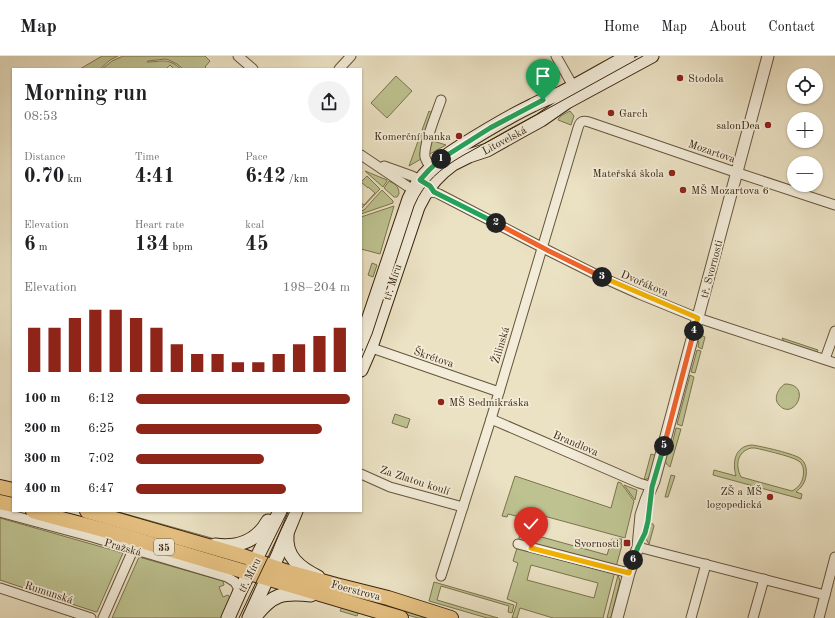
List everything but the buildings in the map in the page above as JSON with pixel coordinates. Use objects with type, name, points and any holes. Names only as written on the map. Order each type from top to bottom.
[{"type":"main road","name":"Litovelská","points":[[425,188],[431,167],[448,154],[532,105],[560,93],[628,56]]},
{"type":"main road","name":"Litovelská","points":[[425,188],[454,164],[469,156],[487,150],[541,120],[570,100],[652,56]]},
{"type":"main road","name":"tř. Míru","points":[[362,361],[364,344],[425,188]]},
{"type":"main road","points":[[0,487],[12,490]]},
{"type":"main road","points":[[0,502],[12,505]]},
{"type":"main road","name":"Pražská","points":[[37,512],[264,570]]},
{"type":"main road","name":"35","points":[[90,512],[198,543],[264,570]]},
{"type":"main road","points":[[198,543],[224,546],[248,541],[262,531],[273,512]]},
{"type":"main road","name":"tř. Míru","points":[[249,618],[280,512]]},
{"type":"main road","name":"tř. Míru","points":[[228,618],[240,591],[264,570],[289,527],[296,512]]},
{"type":"main road","points":[[289,527],[287,545],[294,561],[308,572],[336,585]]},
{"type":"main road","name":"Foerstrova","points":[[264,570],[336,585],[388,598],[451,618]]},
{"type":"main road","name":"Foerstrova","points":[[264,570],[325,596],[401,618]]},
{"type":"main road","points":[[254,618],[263,606],[279,596],[290,594],[325,596]]},
{"type":"street","points":[[238,56],[252,68]]},
{"type":"street","points":[[340,68],[351,56]]},
{"type":"street","points":[[556,56],[573,86]]},
{"type":"street","name":"tř. Svornosti","points":[[617,618],[629,573],[638,547],[641,514],[652,487],[768,56]]},
{"type":"street","points":[[431,167],[426,160],[424,153],[429,134],[442,100]]},
{"type":"street","name":"Mozartova","points":[[582,121],[585,120],[737,173],[835,205]]},
{"type":"street","name":"Žilinská","points":[[441,576],[459,506],[499,392],[578,128],[582,121]]},
{"type":"street","name":"Dvořákova","points":[[364,157],[374,160],[425,188],[617,284],[698,318],[835,363]]},
{"type":"street","points":[[825,360],[835,331]]},
{"type":"street","name":"Škrétova","points":[[364,344],[499,392]]},
{"type":"street","name":"Brandlova","points":[[490,419],[639,483],[652,487]]},
{"type":"street","name":"Za Zlatou koulí","points":[[362,474],[390,487],[459,506]]},
{"type":"street","points":[[0,483],[12,489]]},
{"type":"street","name":"Pražská","points":[[0,512],[92,537],[230,578],[235,582],[240,591]]},
{"type":"street","points":[[518,544],[629,573]]},
{"type":"street","points":[[638,547],[825,594]]},
{"type":"street","points":[[103,618],[134,550]]},
{"type":"street","points":[[820,618],[835,557]]},
{"type":"street","points":[[691,618],[706,564]]},
{"type":"street","points":[[753,618],[764,579]]},
{"type":"street","name":"Rumunská","points":[[0,588],[91,618]]},
{"type":"green space","points":[[102,56],[118,56],[110,60],[101,68],[82,68]]},
{"type":"green space","points":[[123,56],[205,56],[210,61],[205,67],[206,68],[182,68],[177,64],[165,59],[147,62],[168,62],[180,68],[173,68],[170,65],[167,68],[103,68],[112,61]]},
{"type":"green space","points":[[396,76],[412,91],[387,118],[371,103]]},
{"type":"green space","points":[[429,111],[432,113],[425,132],[422,130]]},
{"type":"green space","points":[[570,111],[574,116],[571,125],[558,120],[561,116]]},
{"type":"green space","points":[[421,133],[424,134],[420,154],[421,159],[409,166]]},
{"type":"green space","points":[[430,140],[446,145],[428,155]]},
{"type":"green space","points":[[365,171],[387,180],[387,181],[383,187]]},
{"type":"green space","points":[[367,176],[380,189],[362,208],[362,204],[364,205],[375,193],[362,183]]},
{"type":"green space","points":[[389,181],[395,184],[399,191],[397,197],[394,197],[384,188]]},
{"type":"green space","points":[[382,190],[393,201],[393,203],[362,214],[362,211]]},
{"type":"green space","points":[[394,206],[380,254],[362,249],[362,217]]},
{"type":"green space","points":[[372,263],[377,265],[373,277],[368,275]]},
{"type":"green space","points":[[698,334],[705,337],[702,349],[698,347],[699,342],[696,339]]},
{"type":"green space","points":[[782,338],[818,350],[817,352],[784,342]]},
{"type":"green space","points":[[697,350],[701,351],[695,373],[691,372]]},
{"type":"green space","points":[[690,375],[694,377],[682,426],[677,424]]},
{"type":"green space","points":[[785,384],[793,386],[798,390],[799,395],[795,406],[790,409],[785,409],[777,403],[776,400],[778,391]]},
{"type":"green space","points":[[395,414],[410,419],[407,428],[392,423]]},
{"type":"green space","points":[[676,428],[681,429],[670,467],[665,460],[666,454],[670,452]]},
{"type":"green space","points":[[752,445],[778,450],[801,459],[805,465],[806,474],[800,489],[796,492],[802,494],[801,499],[713,475],[714,470],[736,476],[734,465],[736,456],[742,448]],"holes":[[[755,448],[786,456],[800,462],[804,473],[799,485],[792,491],[741,477],[738,468],[738,460],[746,450]]]},
{"type":"green space","points":[[651,454],[657,456],[650,477],[644,480]]},
{"type":"green space","points":[[671,475],[675,476],[668,497],[665,497]]},
{"type":"green space","points":[[515,476],[611,508],[618,482],[621,483],[634,501],[625,538],[544,516],[538,536],[607,555],[612,539],[622,539],[622,545],[616,567],[518,542],[524,518],[508,514],[507,517],[502,516]]},
{"type":"green space","points":[[624,485],[637,490],[635,500]]},
{"type":"green space","points":[[109,512],[119,512],[215,539],[219,543]]},
{"type":"green space","points":[[0,518],[123,553],[97,612],[0,580]]},
{"type":"green space","points":[[649,523],[653,524],[654,526],[649,544],[646,539]]},
{"type":"green space","points":[[517,548],[613,573],[614,575],[603,618],[553,618],[520,608],[517,618],[512,618],[517,603],[507,599],[518,563],[513,561]],"holes":[[[531,565],[598,583],[594,598],[527,580]]]},
{"type":"green space","points":[[139,557],[223,581],[224,585],[219,587],[223,597],[228,595],[230,598],[221,618],[112,618]]},
{"type":"green space","points":[[618,575],[620,581],[611,618],[607,618]]},
{"type":"green space","points":[[280,578],[365,600],[394,605],[438,618],[418,618]]},
{"type":"green space","points":[[434,582],[514,605],[512,613],[508,612],[509,606],[441,586],[437,600],[498,618],[487,618],[429,601]]},
{"type":"green space","points":[[342,607],[359,611],[357,616],[340,611]]},
{"type":"tram line","points":[[362,358],[372,334],[414,206],[418,197],[428,183],[440,171],[462,156],[643,56]]},
{"type":"tram line","points":[[239,618],[290,512]]},
{"type":"place","name":"Stodola","points":[[680,78]]},
{"type":"place","name":"Garch","points":[[611,113]]},
{"type":"place","name":"salonDea","points":[[768,125]]},
{"type":"place","name":"Komerční banka","points":[[459,136]]},
{"type":"place","name":"Mateřská škola","points":[[672,173]]},
{"type":"place","name":"MŠ Mozartova 6","points":[[683,190]]},
{"type":"place","name":"MŠ Sedmikráska","points":[[441,402]]},
{"type":"place","name":"ZŠ a MŠ logopedická","points":[[770,497]]},
{"type":"place","name":"Svornosti","points":[[627,543]]},
{"type":"route","points":[[531,548],[629,573],[638,547],[645,533],[652,487],[698,318],[598,276],[434,192],[430,186],[420,180],[436,162],[475,136],[543,100]]}]
